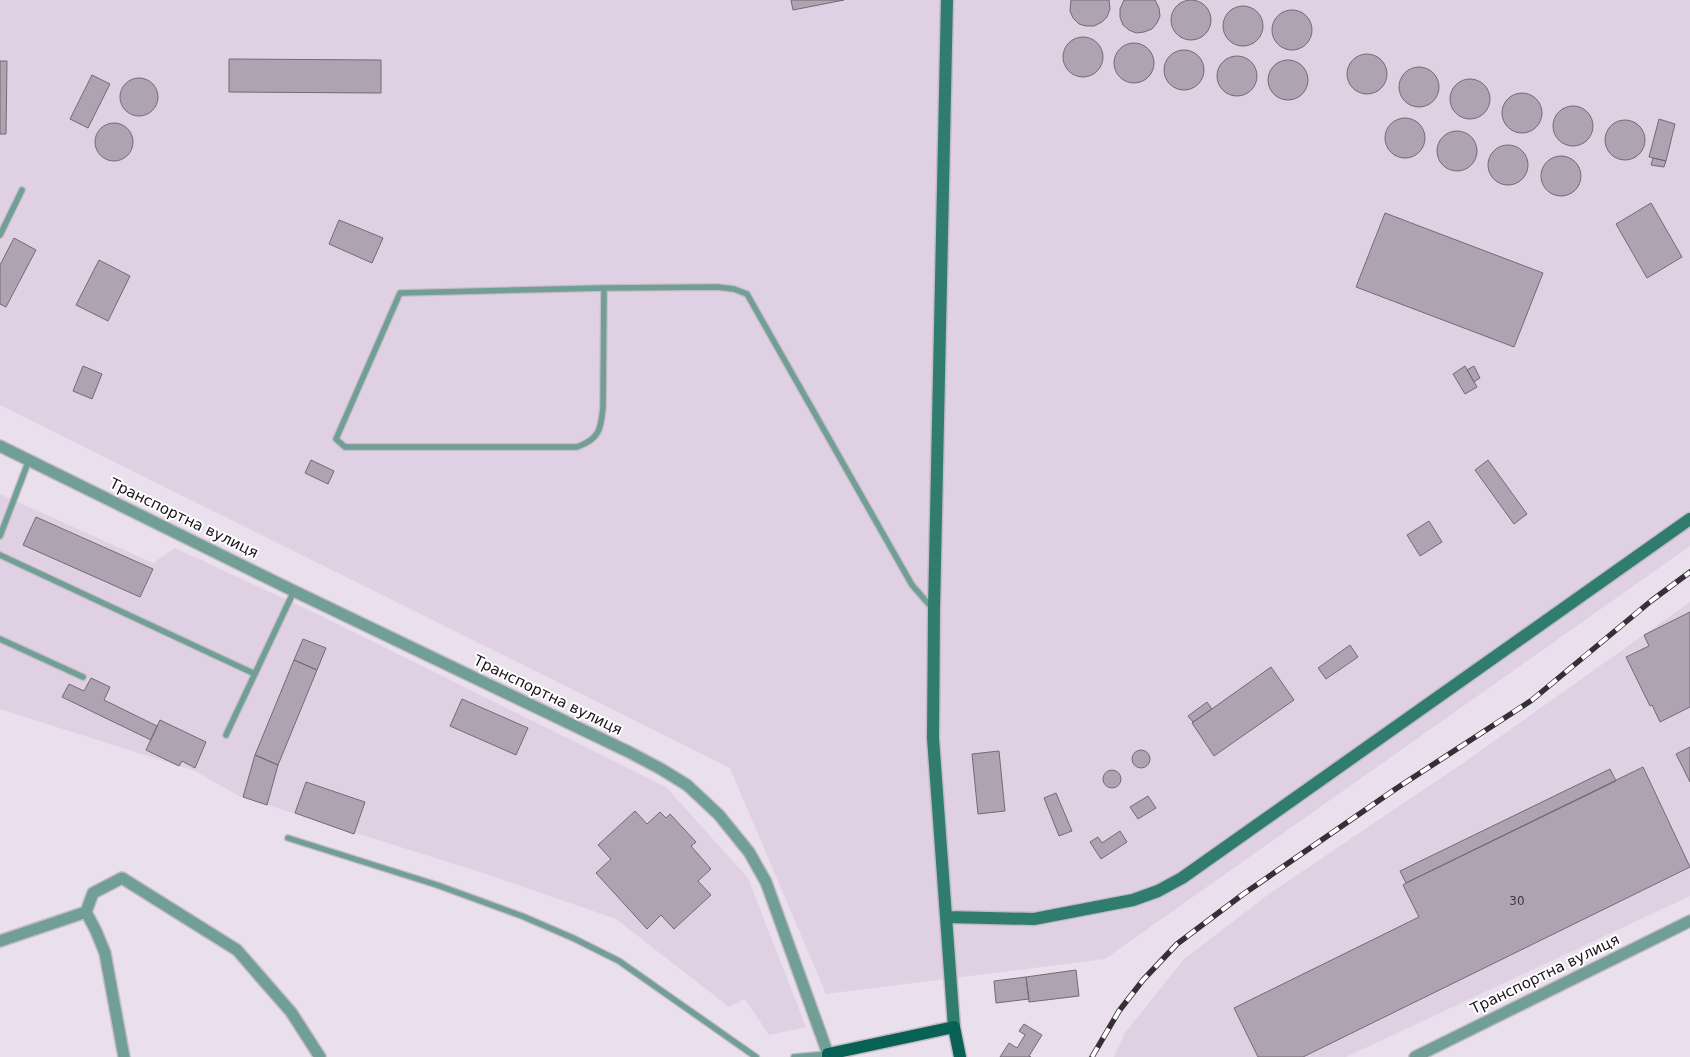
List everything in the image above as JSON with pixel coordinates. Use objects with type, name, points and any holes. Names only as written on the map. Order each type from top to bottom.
[{"type":"main road","points":[[828,1055],[954,1027],[960,1057]]},
{"type":"street","points":[[947,0],[934,610],[934,738],[954,1027]]},
{"type":"street","name":"Транспортна вулиця","points":[[0,446],[294,591],[629,752],[686,785],[719,815],[749,852],[766,882],[828,1055]]},
{"type":"street","points":[[947,917],[1034,919],[1133,900],[1158,891],[1182,878],[1690,518]]},
{"type":"street","points":[[124,1057],[105,953],[86,912],[93,893],[122,878],[237,950],[291,1012],[320,1057]]},
{"type":"street","points":[[0,941],[86,912]]},
{"type":"street","name":"Транспортна вулиця","points":[[1415,1057],[1690,921]]},
{"type":"lane","points":[[0,236],[22,190]]},
{"type":"lane","points":[[604,288],[604,407],[598,433],[590,442],[577,447],[346,447],[336,439],[400,293],[604,288],[718,287],[734,289],[747,294],[912,585],[934,610]]},
{"type":"lane","points":[[0,536],[29,460]]},
{"type":"lane","points":[[0,555],[255,674]]},
{"type":"lane","points":[[226,735],[294,591]]},
{"type":"lane","points":[[0,639],[83,677]]},
{"type":"lane","points":[[288,838],[438,885],[522,916],[573,938],[619,961],[756,1057]]},
{"type":"lane","points":[[794,1057],[828,1055]]},
{"type":"shaded area","points":[[0,0],[1690,0],[1690,546],[1105,959],[826,994],[730,768],[0,405]]},
{"type":"shaded area","points":[[0,494],[153,563],[175,548],[317,614],[666,787],[748,878],[806,1027],[769,1035],[745,999],[729,1007],[616,919],[486,874],[239,796],[195,771],[0,709]]},
{"type":"shaded area","points":[[1690,602],[1690,896],[1346,1057],[1114,1057],[1125,1033],[1184,959],[1269,894],[1466,761]]},
{"type":"building","points":[[791,0],[844,0],[793,10]]},
{"type":"building","points":[[1071,0],[1109,0],[1110,9],[1107,17],[1102,22],[1094,26],[1086,26],[1079,24],[1073,18],[1070,11]]},
{"type":"building","points":[[1124,0],[1155,0],[1160,16],[1152,29],[1136,33],[1123,25],[1120,9]]},
{"type":"building","points":[[1187,0],[1195,0],[1202,3],[1208,9],[1211,20],[1208,31],[1202,37],[1195,40],[1187,40],[1180,37],[1174,31],[1171,24],[1171,16],[1174,9],[1180,3]]},
{"type":"building","points":[[1239,6],[1247,6],[1254,9],[1260,15],[1263,26],[1260,37],[1254,43],[1247,46],[1239,46],[1232,43],[1226,37],[1223,30],[1223,22],[1226,15],[1232,9]]},
{"type":"building","points":[[1288,10],[1296,10],[1303,13],[1309,19],[1312,30],[1309,41],[1303,47],[1296,50],[1288,50],[1281,47],[1275,41],[1272,34],[1272,26],[1275,19],[1281,13]]},
{"type":"building","points":[[1079,37],[1087,37],[1094,40],[1100,46],[1103,57],[1100,68],[1094,74],[1087,77],[1079,77],[1072,74],[1066,68],[1063,61],[1063,53],[1066,46],[1072,40]]},
{"type":"building","points":[[1130,43],[1138,43],[1145,46],[1151,52],[1154,63],[1151,74],[1145,80],[1138,83],[1130,83],[1123,80],[1117,74],[1114,67],[1114,59],[1117,52],[1123,46]]},
{"type":"building","points":[[1180,50],[1188,50],[1195,53],[1201,59],[1204,70],[1201,81],[1195,87],[1188,90],[1180,90],[1173,87],[1167,81],[1164,74],[1164,66],[1167,59],[1173,53]]},
{"type":"building","points":[[1363,54],[1371,54],[1378,57],[1384,63],[1387,74],[1384,85],[1378,91],[1371,94],[1363,94],[1356,91],[1350,85],[1347,78],[1347,70],[1350,63],[1356,57]]},
{"type":"building","points":[[1241,56],[1248,59],[1254,65],[1257,76],[1256,84],[1248,93],[1241,96],[1233,96],[1226,93],[1218,84],[1217,72],[1220,65],[1229,57]]},
{"type":"building","points":[[229,59],[381,60],[381,93],[229,92]]},
{"type":"building","points":[[1292,60],[1299,63],[1305,69],[1308,80],[1307,88],[1299,97],[1292,100],[1284,100],[1277,97],[1269,88],[1268,76],[1271,69],[1280,61]]},
{"type":"building","points":[[0,61],[7,61],[6,134],[0,134]]},
{"type":"building","points":[[1415,67],[1423,67],[1430,70],[1436,76],[1439,87],[1436,98],[1430,104],[1423,107],[1415,107],[1408,104],[1402,98],[1399,91],[1399,83],[1402,76],[1408,70]]},
{"type":"building","points":[[92,75],[110,84],[88,128],[70,119]]},
{"type":"building","points":[[139,78],[153,83],[158,97],[153,111],[139,116],[125,111],[120,97],[125,83]]},
{"type":"building","points":[[1466,79],[1474,79],[1481,82],[1487,88],[1490,99],[1487,110],[1481,116],[1474,119],[1466,119],[1459,116],[1453,110],[1450,103],[1450,95],[1453,88],[1459,82]]},
{"type":"building","points":[[1526,93],[1533,96],[1539,102],[1542,113],[1541,121],[1533,130],[1526,133],[1518,133],[1511,130],[1503,121],[1502,109],[1505,102],[1514,94]]},
{"type":"building","points":[[1577,106],[1584,109],[1590,115],[1593,126],[1592,134],[1584,143],[1577,146],[1569,146],[1562,143],[1554,134],[1553,122],[1556,115],[1565,107]]},
{"type":"building","points":[[1401,118],[1409,118],[1416,121],[1422,127],[1425,138],[1422,149],[1416,155],[1409,158],[1401,158],[1394,155],[1388,149],[1385,142],[1385,134],[1388,127],[1394,121]]},
{"type":"building","points":[[1659,119],[1675,124],[1666,161],[1649,157]]},
{"type":"building","points":[[1621,120],[1629,120],[1636,123],[1642,129],[1645,140],[1642,151],[1636,157],[1629,160],[1621,160],[1614,157],[1608,151],[1605,144],[1605,136],[1608,129],[1614,123]]},
{"type":"building","points":[[114,123],[128,128],[133,142],[128,156],[114,161],[100,156],[95,142],[100,128]]},
{"type":"building","points":[[1453,131],[1461,131],[1468,134],[1474,140],[1477,151],[1474,162],[1468,168],[1461,171],[1453,171],[1446,168],[1440,162],[1437,155],[1437,147],[1440,140],[1446,134]]},
{"type":"building","points":[[1504,145],[1512,145],[1519,148],[1525,154],[1528,165],[1525,176],[1519,182],[1512,185],[1504,185],[1497,182],[1491,176],[1488,169],[1488,161],[1491,154],[1497,148]]},
{"type":"building","points":[[1557,156],[1565,156],[1572,159],[1578,165],[1581,176],[1578,187],[1572,193],[1565,196],[1557,196],[1550,193],[1544,187],[1541,180],[1541,172],[1544,165],[1550,159]]},
{"type":"building","points":[[1653,158],[1666,161],[1664,167],[1651,165]]},
{"type":"building","points":[[1651,203],[1682,257],[1647,278],[1616,224]]},
{"type":"building","points":[[1385,213],[1543,273],[1514,347],[1356,287]]},
{"type":"building","points":[[339,220],[383,238],[372,263],[329,244]]},
{"type":"building","points":[[14,238],[36,250],[6,307],[0,304],[0,265]]},
{"type":"building","points":[[99,260],[130,276],[108,321],[76,305]]},
{"type":"building","points":[[83,366],[102,374],[92,399],[73,391]]},
{"type":"building","points":[[1465,366],[1477,387],[1465,394],[1453,374]]},
{"type":"building","points":[[1474,366],[1480,378],[1474,382],[1467,370]]},
{"type":"building","points":[[311,460],[334,471],[328,484],[305,473]]},
{"type":"building","points":[[1488,460],[1527,514],[1514,524],[1475,470]]},
{"type":"building","points":[[36,517],[153,569],[140,597],[23,545]]},
{"type":"building","points":[[1429,521],[1442,542],[1420,556],[1407,535]]},
{"type":"building","points":[[1690,612],[1690,707],[1660,722],[1626,657],[1649,646],[1644,635]]},
{"type":"building","points":[[303,639],[326,648],[317,670],[294,660]]},
{"type":"building","points":[[1350,645],[1358,657],[1326,679],[1318,668]]},
{"type":"building","points":[[294,660],[317,670],[278,765],[255,755]]},
{"type":"building","points":[[1271,667],[1294,700],[1214,756],[1192,723]]},
{"type":"building","points":[[91,678],[110,687],[104,700],[157,726],[151,740],[62,697],[69,684],[84,691]]},
{"type":"building","points":[[462,699],[528,728],[516,755],[450,726]]},
{"type":"building","points":[[1207,702],[1212,709],[1193,722],[1188,716]]},
{"type":"building","points":[[160,720],[206,742],[195,768],[182,761],[179,766],[146,750]]},
{"type":"building","points":[[1690,747],[1690,782],[1676,754]]},
{"type":"building","points":[[1141,750],[1147,753],[1150,759],[1147,765],[1141,768],[1135,765],[1132,759],[1135,753]]},
{"type":"building","points":[[999,751],[1005,811],[978,814],[972,754]]},
{"type":"building","points":[[255,755],[278,765],[267,805],[243,797]]},
{"type":"building","points":[[1643,767],[1690,867],[1303,1057],[1258,1057],[1234,1008],[1419,917],[1403,885],[1406,883]]},
{"type":"building","points":[[1610,769],[1616,781],[1406,883],[1400,871]]},
{"type":"building","points":[[1112,770],[1118,773],[1121,779],[1118,785],[1112,788],[1106,785],[1103,779],[1106,773]]},
{"type":"building","points":[[306,782],[365,802],[354,834],[295,813]]},
{"type":"building","points":[[1056,793],[1072,831],[1059,836],[1044,798]]},
{"type":"building","points":[[1148,796],[1156,808],[1138,819],[1130,807]]},
{"type":"building","points":[[635,811],[647,824],[660,812],[666,818],[670,814],[696,842],[691,846],[711,869],[698,881],[711,895],[674,929],[661,915],[647,929],[596,873],[611,859],[598,845]]},
{"type":"building","points":[[1120,831],[1127,842],[1101,859],[1090,842],[1098,837],[1102,843]]},
{"type":"building","points":[[1076,970],[1079,996],[1029,1002],[1026,977]]},
{"type":"building","points":[[1026,977],[1029,999],[996,1003],[994,981]]},
{"type":"building","points":[[1024,1024],[1042,1035],[1029,1056],[1031,1057],[1000,1057],[1009,1043],[1017,1048],[1025,1035],[1019,1031]]},
{"type":"railway","points":[[1092,1057],[1119,1011],[1143,980],[1177,944],[1242,895],[1397,788],[1532,700],[1651,601],[1690,572]]}]
